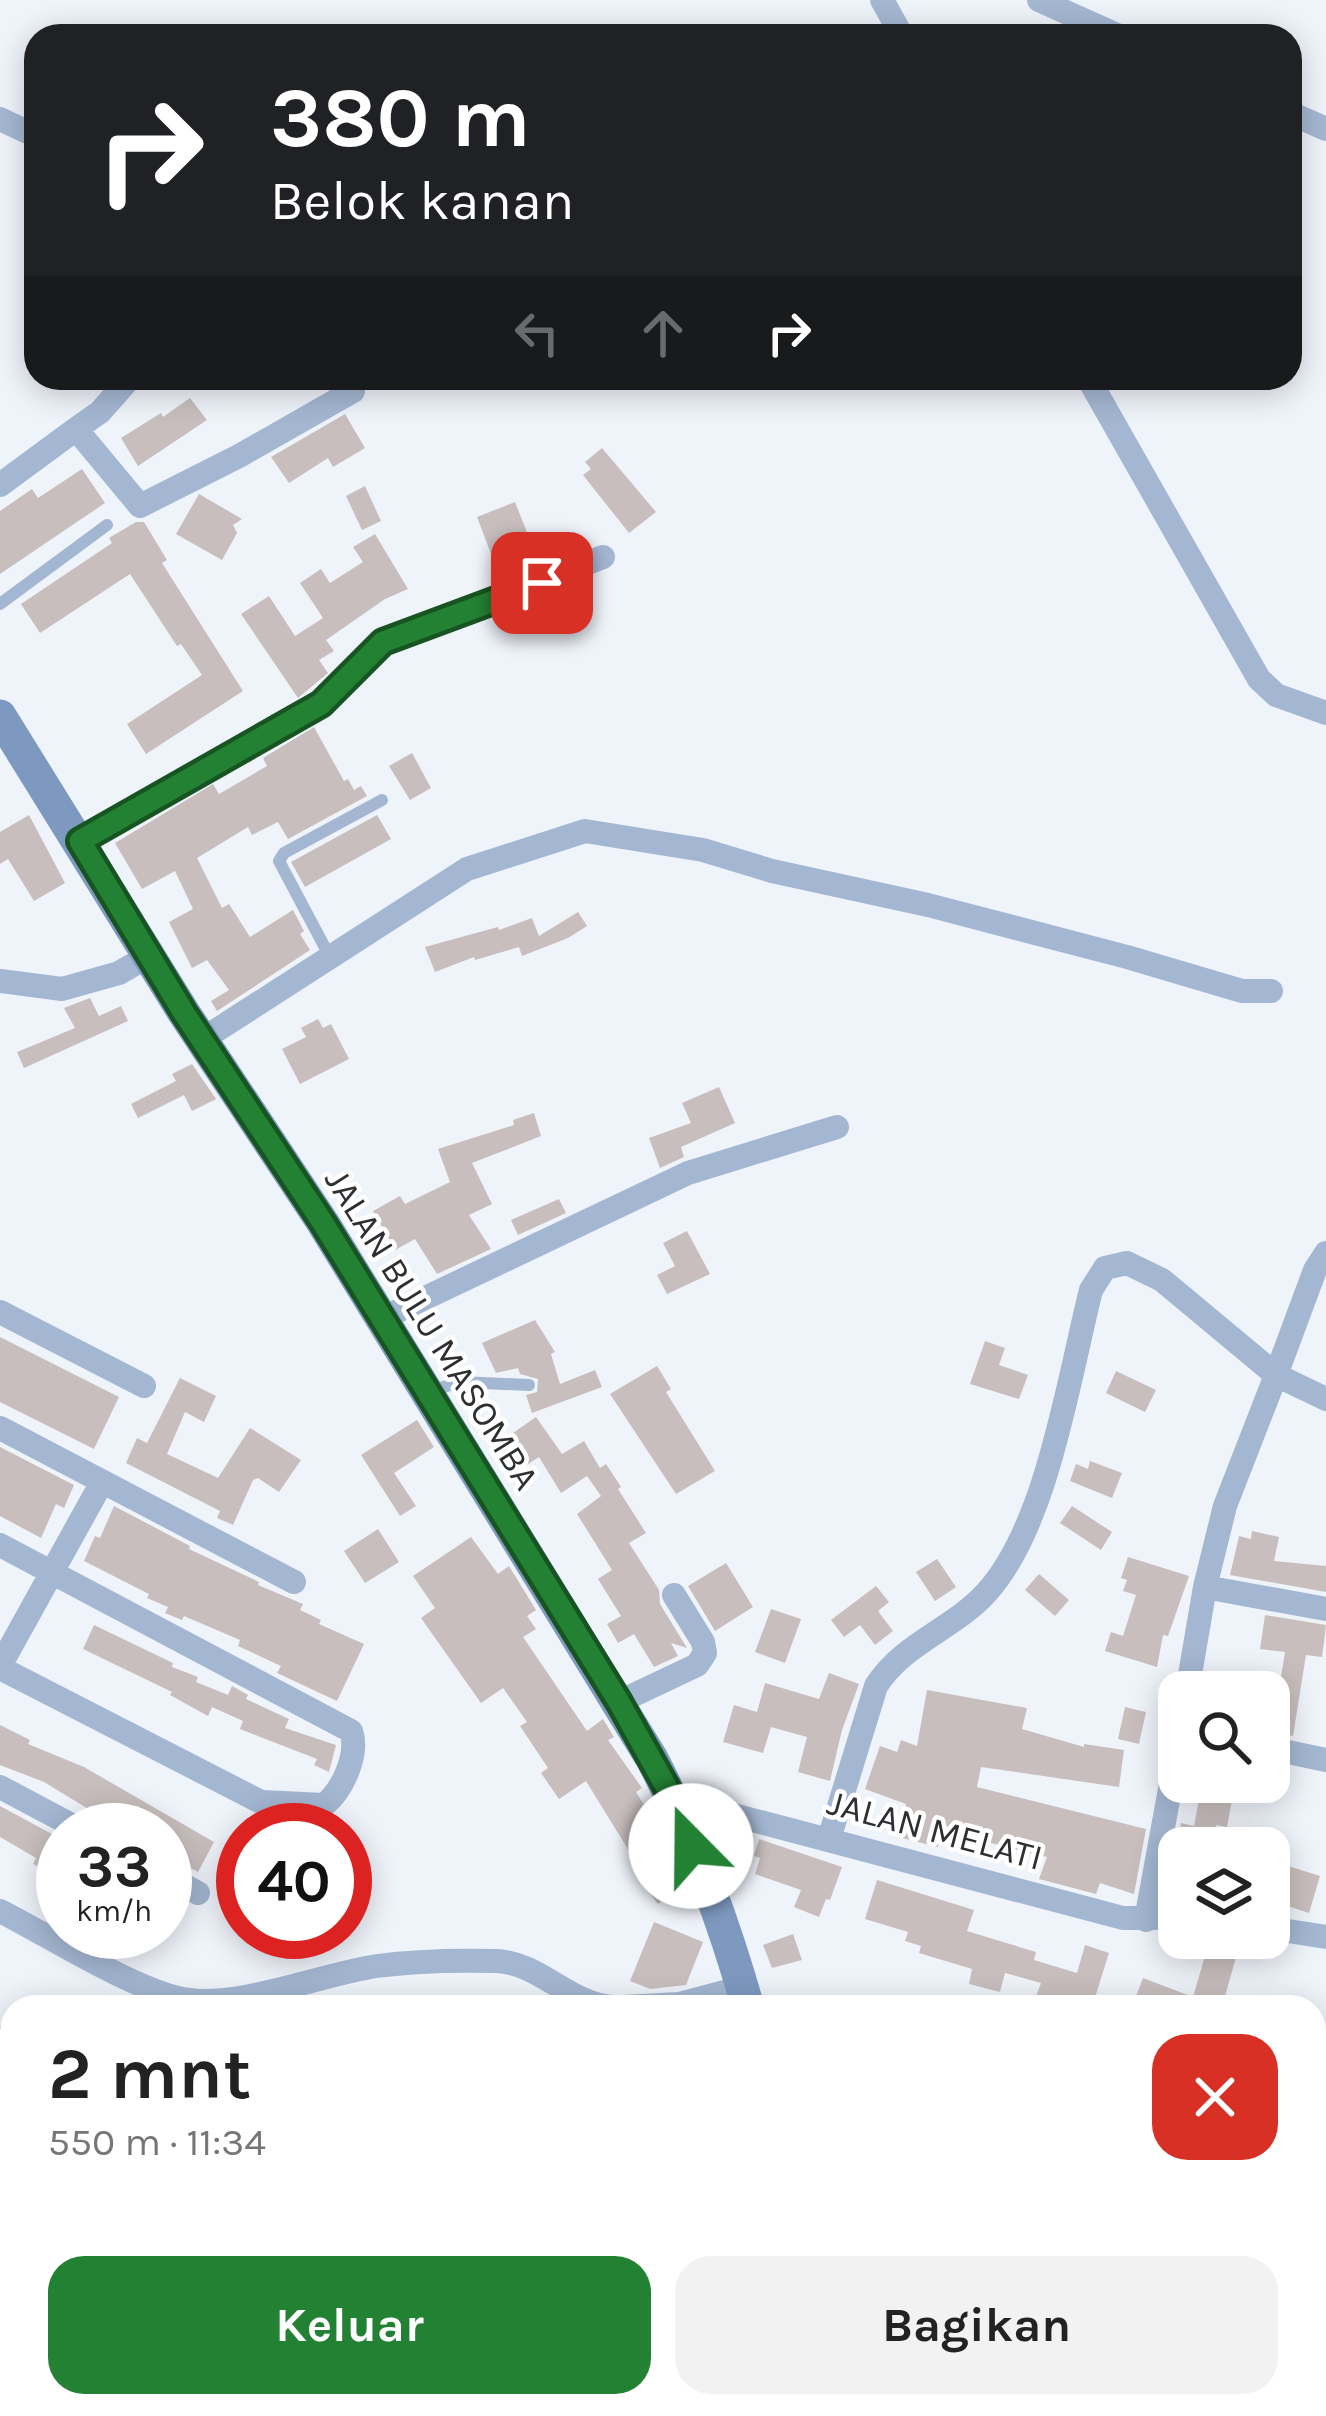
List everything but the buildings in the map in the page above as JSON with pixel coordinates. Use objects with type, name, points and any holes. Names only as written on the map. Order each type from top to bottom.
[{"type":"street","points":[[1039,0],[1092,24]]},
{"type":"street","points":[[0,484],[100,412],[119,390]]},
{"type":"street","points":[[1095,390],[1259,679],[1276,695],[1326,713]]},
{"type":"street","points":[[76,429],[140,506],[353,391]]},
{"type":"street","points":[[80,841],[321,704],[383,642],[603,557]]},
{"type":"street","name":"JALAN BULU MASOMBA","points":[[0,716],[9,752],[80,841],[619,1702],[673,1799],[745,1995]]},
{"type":"street","points":[[203,1039],[467,869],[585,831],[703,850],[1127,957],[1242,992],[1271,992]]},
{"type":"street","points":[[0,981],[62,989],[107,977],[150,955]]},
{"type":"street","points":[[382,1319],[688,1173],[837,1127]]},
{"type":"street","points":[[1192,1671],[1205,1586],[1225,1506],[1315,1270],[1326,1253]]},
{"type":"street","points":[[829,1839],[861,1723],[882,1675],[899,1657],[986,1594],[1016,1549],[1041,1485],[1091,1290],[1106,1268],[1127,1263],[1162,1280],[1276,1375],[1326,1399]]},
{"type":"street","points":[[0,1312],[144,1386]]},
{"type":"street","points":[[0,1428],[294,1582]]},
{"type":"street","points":[[0,1545],[53,1574],[351,1731],[352,1757],[333,1798],[314,1807],[261,1802],[0,1667],[53,1574],[102,1482]]},
{"type":"street","points":[[1205,1586],[1326,1609]]},
{"type":"street","points":[[619,1702],[697,1665],[705,1654],[703,1642],[674,1595]]},
{"type":"street","points":[[1290,1752],[1326,1760]]},
{"type":"street","points":[[0,1787],[36,1806]]},
{"type":"street","name":"JALAN MELATI","points":[[673,1799],[1123,1918],[1158,1919]]},
{"type":"street","points":[[1147,1920],[1168,1803]]},
{"type":"street","points":[[192,1890],[198,1893]]},
{"type":"street","points":[[0,1910],[171,1995]]},
{"type":"street","points":[[1290,1931],[1326,1937]]},
{"type":"street","points":[[241,1995],[377,1966],[500,1961],[528,1967],[573,1995]]},
{"type":"lane","points":[[0,604],[107,524]]},
{"type":"lane","points":[[330,957],[279,861],[284,853],[382,800]]},
{"type":"lane","points":[[426,1392],[460,1382],[529,1385]]},
{"type":"route","points":[[542,583],[383,642],[321,704],[80,841],[619,1702],[673,1799],[691,1846]]}]
